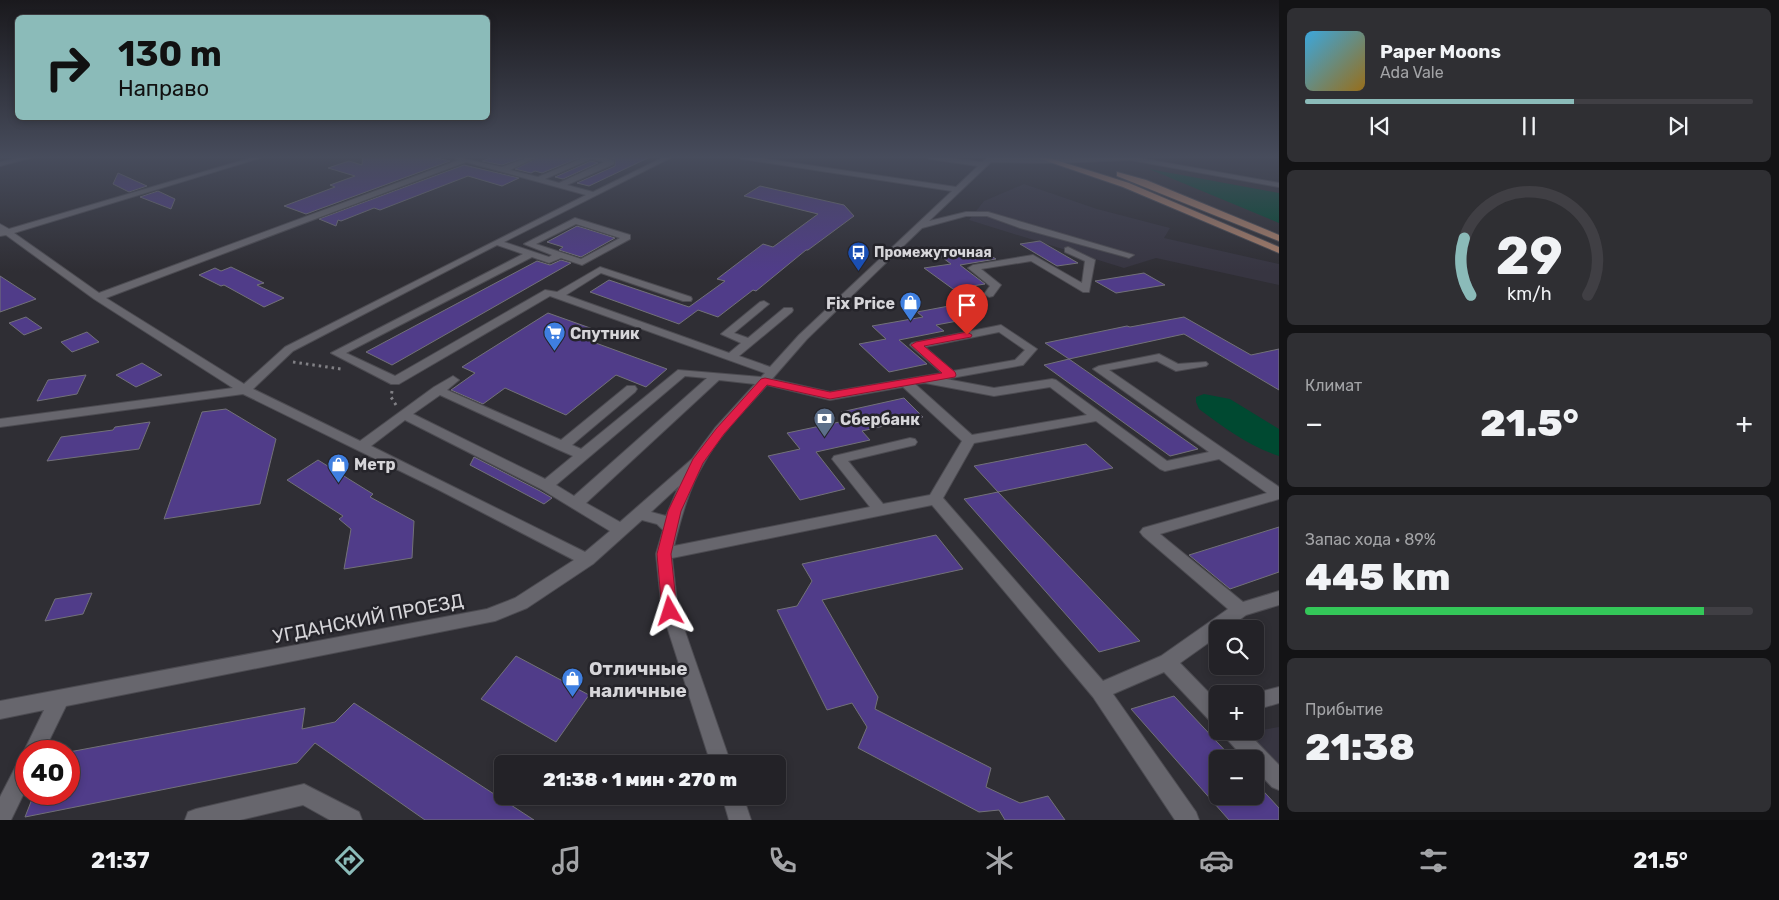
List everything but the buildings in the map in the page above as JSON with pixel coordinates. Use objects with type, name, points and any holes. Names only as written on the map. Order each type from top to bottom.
[{"type":"main road","points":[[1150,195],[1279,250]]},
{"type":"main road","points":[[1175,195],[1279,238]]},
{"type":"street","points":[[3,231],[127,195]]},
{"type":"street","points":[[98,297],[376,195]]},
{"type":"street","points":[[0,423],[245,390],[288,348],[590,195]]},
{"type":"street","points":[[718,755],[670,611],[664,554],[675,511],[698,462],[720,431],[803,338],[951,195]]},
{"type":"street","points":[[919,227],[966,214],[988,214],[1023,226],[1129,256]]},
{"type":"street","points":[[575,221],[627,237],[582,262],[560,255],[528,244],[575,221]]},
{"type":"street","points":[[531,224],[554,232]]},
{"type":"street","points":[[3,231],[98,297],[245,390],[587,560]]},
{"type":"street","points":[[496,242],[549,260],[560,255]]},
{"type":"street","points":[[989,294],[996,285],[973,268],[1033,258],[1086,290],[1090,260],[1068,250]]},
{"type":"street","points":[[531,254],[337,353],[395,381],[549,292],[731,357],[769,377],[830,396],[905,382],[951,375],[1019,363],[1031,349],[1002,328],[916,345],[951,375]]},
{"type":"street","points":[[559,295],[600,270],[686,299]]},
{"type":"street","points":[[749,342],[726,334],[764,304]]},
{"type":"street","points":[[731,357],[788,310]]},
{"type":"street","points":[[1202,364],[1176,368],[1159,357],[1099,369],[1279,494]]},
{"type":"street","points":[[546,486],[682,372],[716,376],[769,377]]},
{"type":"street","points":[[576,503],[716,376]]},
{"type":"street","points":[[925,379],[994,392],[1052,383],[1165,466],[1221,454]]},
{"type":"street","points":[[361,447],[452,380]]},
{"type":"street","points":[[905,382],[969,440]]},
{"type":"street","points":[[562,446],[631,389]]},
{"type":"street","points":[[438,390],[583,455]]},
{"type":"street","points":[[404,416],[546,486],[621,530]]},
{"type":"street","points":[[664,554],[935,499],[969,440],[1098,417]]},
{"type":"street","points":[[880,510],[839,459],[910,442]]},
{"type":"street","name":"УГДАНСКИЙ ПРОЕЗД","points":[[0,710],[490,616],[521,603],[587,560],[698,462]]},
{"type":"street","points":[[1240,610],[1148,532],[1279,494]]},
{"type":"street","points":[[935,499],[1100,691],[1188,820]]},
{"type":"street","points":[[640,514],[662,520],[670,528]]},
{"type":"street","points":[[1100,691],[1166,662],[1240,610],[1279,598]]},
{"type":"street","points":[[1166,662],[1209,705]]},
{"type":"street","points":[[1264,699],[1279,695]]},
{"type":"street","points":[[39,740],[59,700]]},
{"type":"street","points":[[1241,740],[1279,780]]},
{"type":"street","points":[[0,820],[15,789]]},
{"type":"street","points":[[196,820],[304,794],[351,820]]},
{"type":"street","points":[[735,805],[740,820]]},
{"type":"path","points":[[276,360],[343,369]]},
{"type":"path","points":[[395,381],[391,397],[404,416]]},
{"type":"shaded area","points":[[997,195],[1057,195],[1097,209],[1170,228],[1164,238],[1279,264],[1279,285],[1156,258],[1124,268],[969,220],[984,201]]},
{"type":"shaded area","points":[[1279,727],[1279,768],[1264,753],[1264,750],[1262,750],[1252,740],[1264,740],[1264,730]]},
{"type":"green space","points":[[1212,195],[1279,195],[1279,223]]},
{"type":"green space","points":[[1204,394],[1230,399],[1279,429],[1279,456],[1247,442],[1199,409],[1196,397]]},
{"type":"place","name":"Промежуточная","points":[[858,271]]},
{"type":"place","name":"Fix Price","points":[[911,322]]},
{"type":"place","name":"Спутник","points":[[554,352]]},
{"type":"place","name":"Сбербанк","points":[[824,438]]},
{"type":"place","name":"Метр","points":[[338,483]]},
{"type":"place","name":"Отличные наличные","points":[[573,698]]},
{"type":"route","points":[[670,611],[664,554],[675,511],[698,462],[720,431],[765,381],[830,396],[951,375],[916,345],[967,335]]}]
